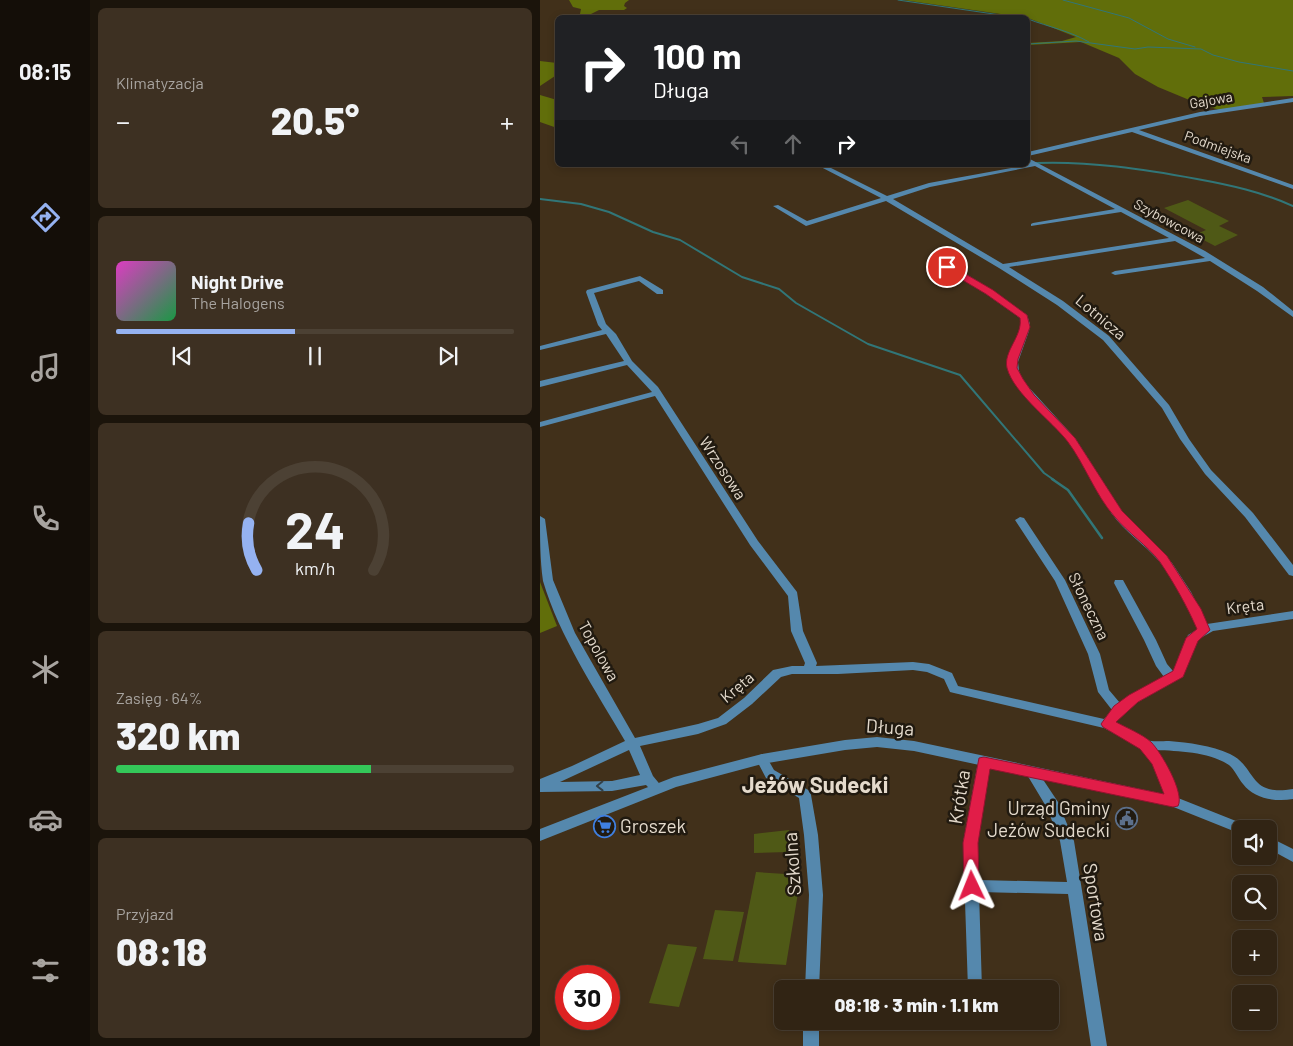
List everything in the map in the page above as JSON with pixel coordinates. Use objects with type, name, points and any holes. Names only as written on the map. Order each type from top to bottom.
[{"type":"street","name":"Gajowa","points":[[1134,130],[1200,114],[1293,100]]},
{"type":"street","points":[[1030,154],[1134,130]]},
{"type":"street","name":"Podmiejska","points":[[1134,130],[1293,187]]},
{"type":"street","name":"Szybowcowa","points":[[1030,161],[1212,259],[1260,288],[1293,315]]},
{"type":"street","points":[[1030,165],[1036,164]]},
{"type":"street","name":"Lotnicza","points":[[824,167],[888,199],[1002,266],[1060,303],[1106,338],[1166,407],[1208,472],[1249,515],[1293,572]]},
{"type":"street","points":[[776,206],[806,224],[929,185],[1021,167]]},
{"type":"street","points":[[1033,225],[1123,210]]},
{"type":"street","points":[[1002,266],[1177,239]]},
{"type":"street","points":[[934,259],[990,292],[1024,317],[1026,327],[1013,359],[1012,368],[1018,380],[1031,397],[1072,440],[1117,513],[1163,559],[1194,609],[1204,630],[1192,638],[1178,674],[1119,710],[1108,724],[1145,745],[1160,767],[1173,801]]},
{"type":"street","points":[[1115,273],[1212,259]]},
{"type":"street","name":"Wrzosowa","points":[[660,292],[644,279],[638,278],[590,292],[599,320],[629,362],[657,393],[754,543],[793,595],[797,631],[811,662],[810,669]]},
{"type":"street","points":[[540,348],[608,331]]},
{"type":"street","points":[[540,384],[629,362]]},
{"type":"street","points":[[540,425],[657,393]]},
{"type":"street","name":"Topolowa","points":[[540,519],[548,580],[563,620],[582,659],[632,743],[652,783]]},
{"type":"street","name":"Słoneczna","points":[[1020,520],[1060,580],[1094,654],[1104,692],[1119,710]]},
{"type":"street","points":[[1119,583],[1162,666],[1172,677]]},
{"type":"street","name":"Kręta","points":[[1204,630],[1210,627],[1293,615]]},
{"type":"street","name":"Kręta","points":[[540,786],[632,743],[698,729],[722,721],[748,701],[777,673],[810,669],[838,670],[913,666],[929,668],[948,676],[954,689],[1108,724]]},
{"type":"street","name":"Długa","points":[[540,835],[652,783],[818,748],[877,742],[914,746],[1173,801],[1232,825]]},
{"type":"street","points":[[1145,745],[1166,745],[1202,750],[1233,762],[1253,787],[1277,796],[1293,794]]},
{"type":"street","name":"Szkolna","points":[[762,759],[770,774],[805,795],[811,835],[816,895],[812,980]]},
{"type":"street","name":"Krótka","points":[[975,980],[970,843],[984,762]]},
{"type":"street","name":"Sportowa","points":[[1032,772],[1053,806],[1067,841],[1099,1046]]},
{"type":"street","points":[[540,786],[612,786],[652,783]]},
{"type":"street","points":[[1277,847],[1293,856]]},
{"type":"street","points":[[972,886],[1075,888]]},
{"type":"street","points":[[811,1030],[811,1046]]},
{"type":"green space","points":[[569,0],[629,0],[625,3],[624,6],[627,8],[624,10],[599,10],[591,14],[580,14],[581,9],[573,7]]},
{"type":"green space","points":[[903,0],[1293,0],[1293,96],[1262,97],[1264,103],[1220,110],[1199,104],[1158,87],[1135,74],[1119,58],[1081,42],[1030,45],[1030,43],[1062,41],[1076,37],[1030,19],[1030,15],[1007,15]]},
{"type":"green space","points":[[540,61],[555,63],[555,76],[540,86]]},
{"type":"green space","points":[[540,95],[555,99],[555,127],[540,122]]},
{"type":"green space","points":[[1188,200],[1229,221],[1219,226],[1238,235],[1215,246],[1194,235],[1206,230],[1164,208]]},
{"type":"green space","points":[[540,582],[557,626],[540,633]]},
{"type":"green space","points":[[789,830],[788,852],[754,853],[754,834]]},
{"type":"green space","points":[[756,872],[801,875],[786,965],[738,962]]},
{"type":"green space","points":[[715,910],[744,912],[733,961],[703,959]]},
{"type":"green space","points":[[668,944],[697,947],[679,1007],[649,1003]]},
{"type":"waterway","points":[[898,0],[1000,15]]},
{"type":"waterway","points":[[1063,0],[1129,18],[1168,39],[1195,47]]},
{"type":"waterway","points":[[1030,20],[1067,32],[1089,42]]},
{"type":"waterway","points":[[1030,44],[1076,41],[1135,49],[1148,47],[1201,49],[1213,55],[1239,62],[1293,71]]},
{"type":"waterway","points":[[1036,163],[1076,163],[1177,175],[1246,190],[1293,206]]},
{"type":"waterway","points":[[540,199],[581,204],[609,212],[653,232],[680,240],[742,277],[779,289],[796,303],[868,344],[960,375],[1044,473],[1054,480]]},
{"type":"waterway","points":[[1052,479],[1068,490],[1102,538]]},
{"type":"place","name":"Urząd Gminy Jeżów Sudecki","points":[[1126,819]]},
{"type":"place","name":"Groszek","points":[[604,826]]},
{"type":"district","name":"Jeżów Sudecki","points":[[815,785]]},
{"type":"route","points":[[947,267],[990,292],[1022,314],[1026,327],[1013,359],[1012,368],[1018,380],[1031,397],[1072,440],[1101,490],[1117,513],[1163,559],[1179,582],[1204,630],[1192,638],[1178,674],[1134,699],[1119,710],[1108,724],[1145,745],[1158,762],[1173,801],[984,762],[970,843],[972,886]]}]
